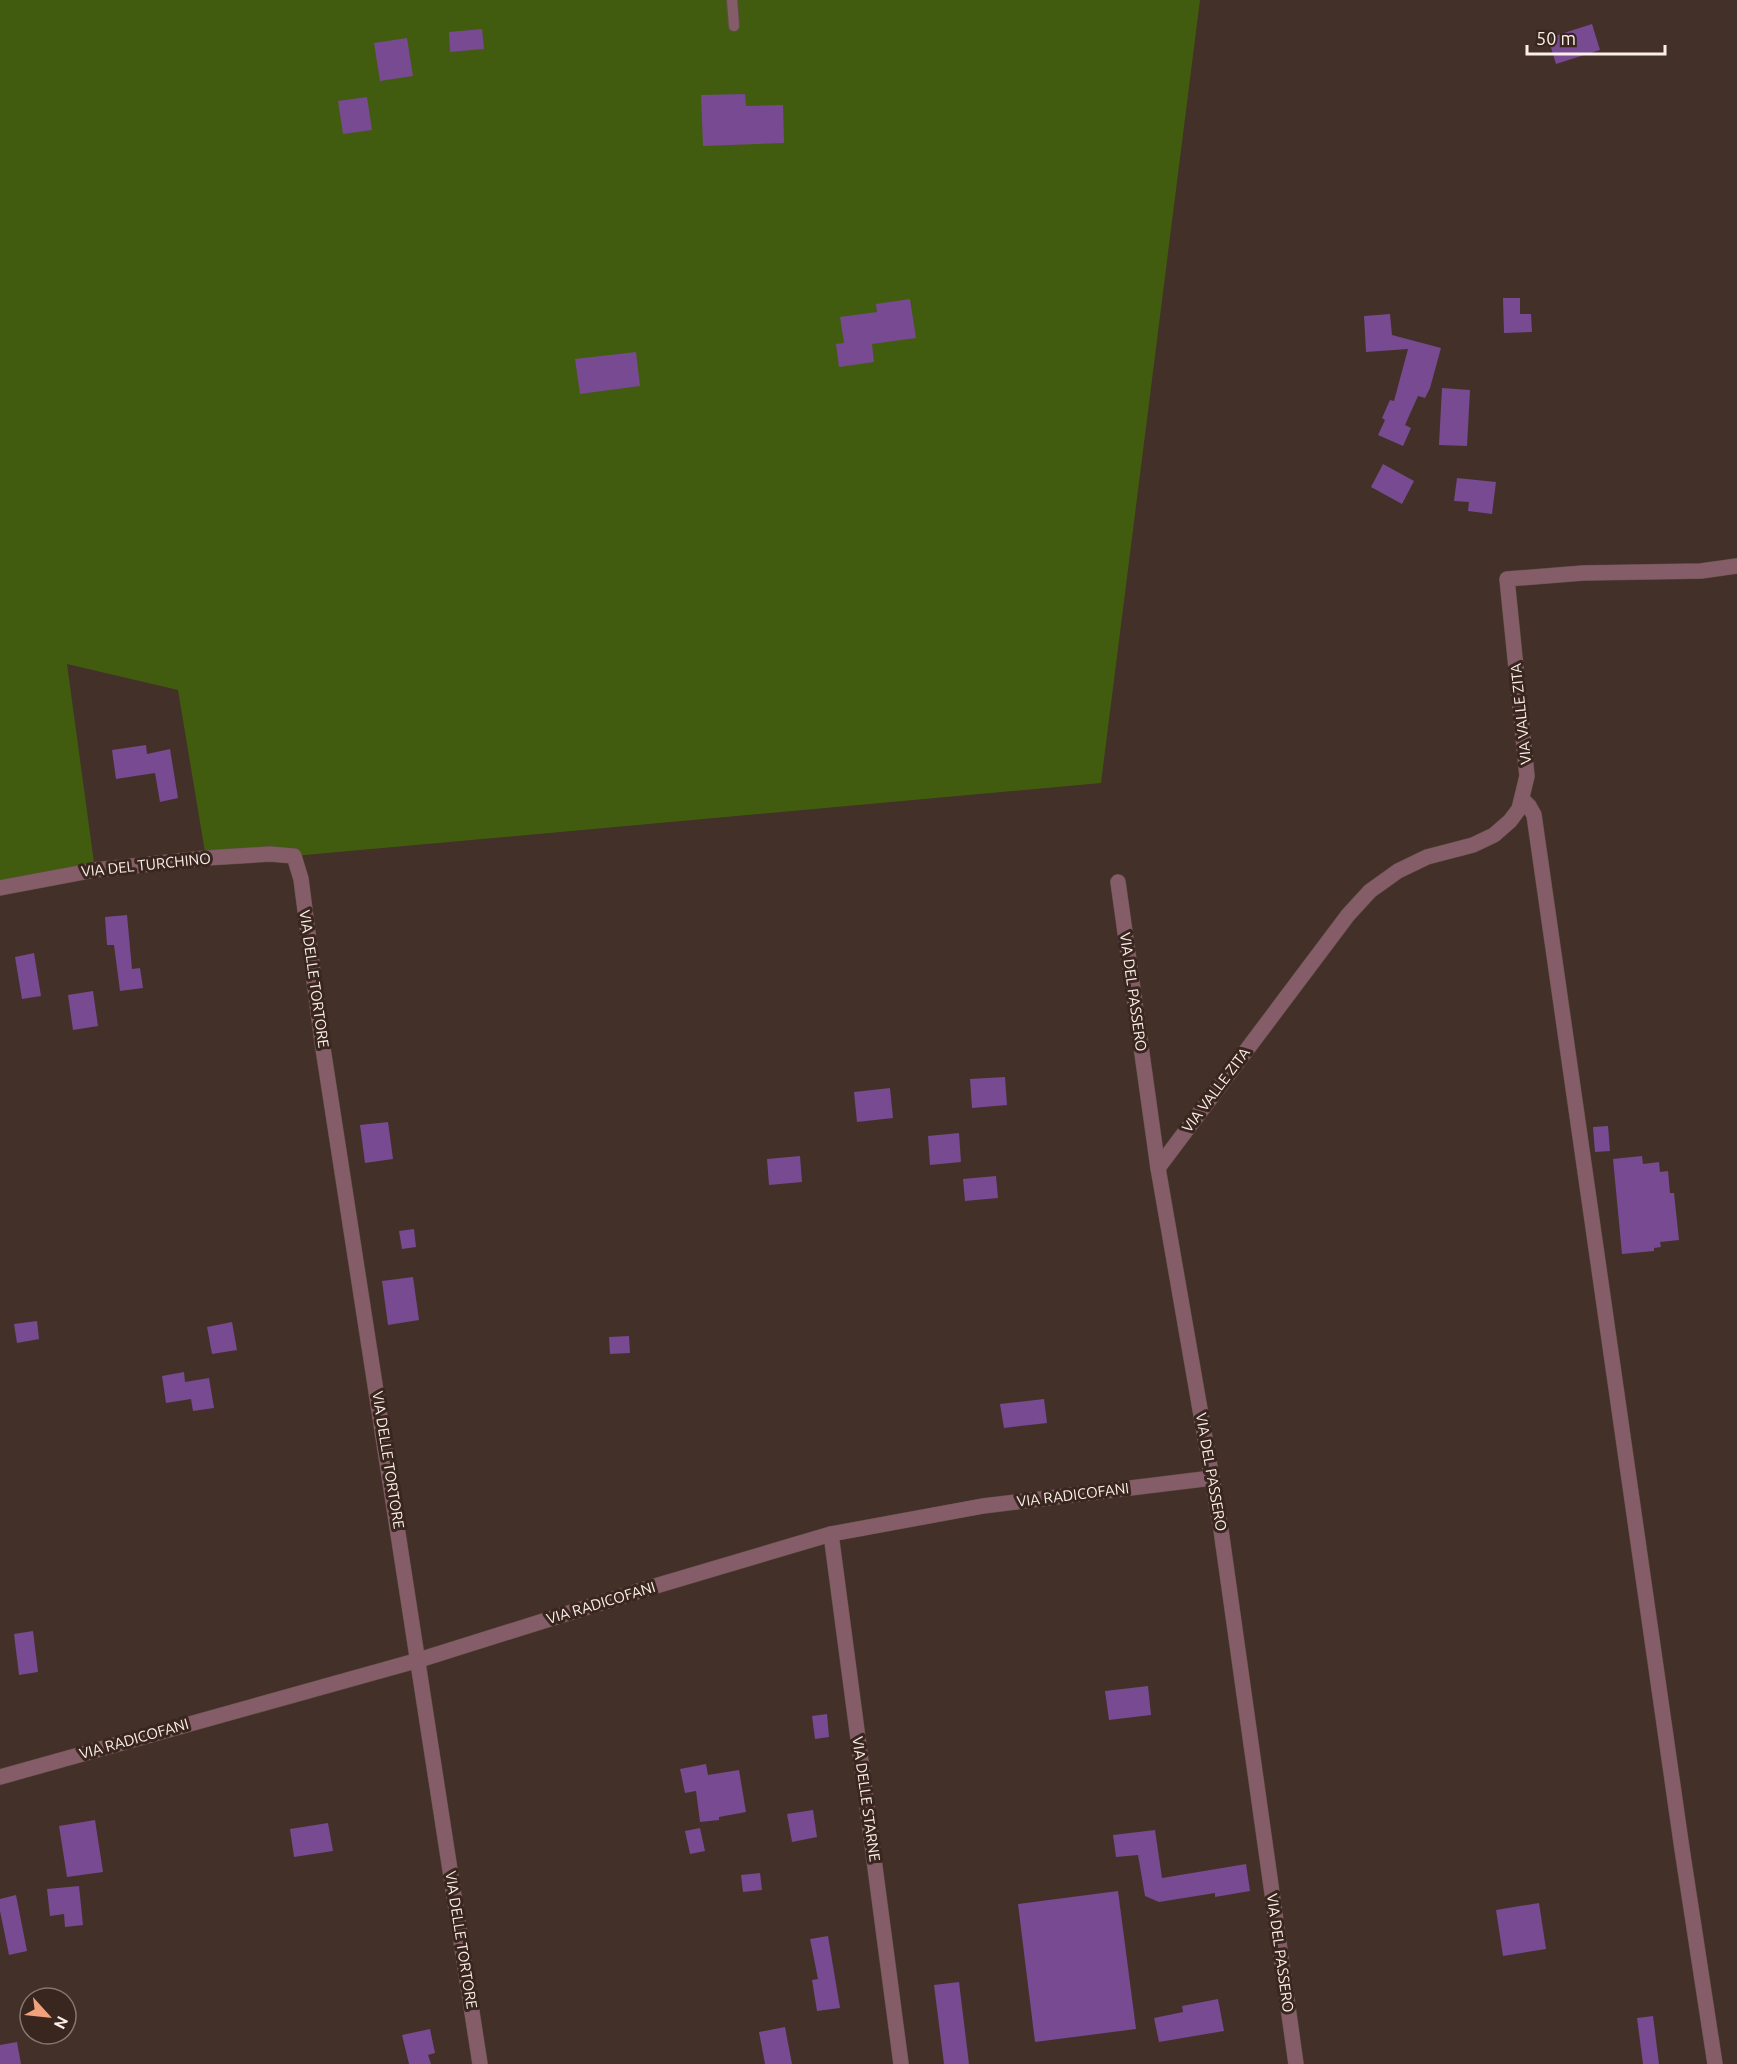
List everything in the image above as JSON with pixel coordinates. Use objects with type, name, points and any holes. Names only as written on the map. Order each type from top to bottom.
[{"type":"street","name":"VIA VALLE ZITA","points":[[1158,1168],[1348,915],[1370,891],[1398,871],[1427,857],[1473,845],[1494,835],[1510,821],[1523,800],[1527,776],[1507,579],[1583,573],[1701,572],[1737,566]]},
{"type":"street","points":[[1523,800],[1534,815],[1682,1849],[1715,2064]]},
{"type":"street","name":"VIA DEL TURCHINO","points":[[0,888],[95,870],[206,858],[270,854],[294,856]]},
{"type":"street","name":"VIA DELLE TORTORE","points":[[294,856],[301,879],[322,1042],[480,2064]]},
{"type":"street","name":"VIA DEL PASSERO","points":[[1118,882],[1158,1168],[1225,1553],[1296,2064]]},
{"type":"street","name":"VIA RADICOFANI","points":[[0,1777],[419,1660],[831,1534],[983,1506],[1212,1478]]},
{"type":"street","name":"VIA DELLE STARNE","points":[[831,1534],[901,2064]]},
{"type":"lane","points":[[732,0],[734,26]]},
{"type":"green space","points":[[0,0],[1200,0],[1101,783],[294,856],[206,858],[178,690],[67,664],[95,870],[0,889]]},
{"type":"building","points":[[1592,24],[1600,50],[1556,64],[1548,38]]},
{"type":"building","points":[[482,29],[484,49],[450,52],[449,32]]},
{"type":"building","points":[[407,38],[413,76],[380,81],[374,43]]},
{"type":"building","points":[[745,94],[746,106],[783,105],[784,143],[703,146],[701,95]]},
{"type":"building","points":[[367,97],[372,130],[343,134],[338,101]]},
{"type":"building","points":[[1503,298],[1520,298],[1520,314],[1531,314],[1532,332],[1504,333]]},
{"type":"building","points":[[910,299],[916,338],[872,344],[874,362],[839,367],[836,344],[844,343],[840,317],[877,312],[876,304]]},
{"type":"building","points":[[1390,314],[1392,335],[1441,348],[1430,388],[1425,398],[1418,396],[1405,425],[1411,428],[1403,446],[1378,435],[1390,400],[1394,401],[1408,349],[1366,352],[1364,316]]},
{"type":"building","points":[[636,352],[640,386],[580,394],[575,359]]},
{"type":"building","points":[[1442,388],[1470,390],[1467,446],[1439,445]]},
{"type":"building","points":[[1383,464],[1414,481],[1402,504],[1371,487]]},
{"type":"building","points":[[1457,478],[1496,482],[1492,514],[1468,511],[1469,502],[1454,501]]},
{"type":"building","points":[[146,745],[147,754],[170,749],[178,798],[160,802],[155,773],[116,779],[112,750]]},
{"type":"building","points":[[127,915],[132,969],[140,968],[143,988],[120,991],[114,945],[107,945],[105,917]]},
{"type":"building","points":[[34,953],[41,996],[22,999],[15,957]]},
{"type":"building","points":[[93,991],[98,1026],[73,1030],[68,995]]},
{"type":"building","points":[[1005,1077],[1007,1105],[972,1108],[970,1079]]},
{"type":"building","points":[[890,1088],[893,1118],[857,1122],[854,1092]]},
{"type":"building","points":[[388,1122],[393,1159],[365,1163],[360,1125]]},
{"type":"building","points":[[1608,1126],[1610,1151],[1595,1152],[1593,1127]]},
{"type":"building","points":[[959,1133],[961,1162],[930,1165],[928,1136]]},
{"type":"building","points":[[800,1156],[802,1182],[769,1185],[767,1159]]},
{"type":"building","points":[[1642,1156],[1643,1164],[1659,1162],[1660,1172],[1668,1171],[1670,1193],[1674,1193],[1679,1240],[1660,1242],[1661,1247],[1654,1248],[1654,1251],[1622,1254],[1613,1159]]},
{"type":"building","points":[[996,1176],[998,1198],[965,1201],[963,1179]]},
{"type":"building","points":[[414,1229],[416,1247],[402,1249],[399,1231]]},
{"type":"building","points":[[413,1277],[419,1320],[388,1325],[382,1281]]},
{"type":"building","points":[[37,1321],[39,1339],[17,1343],[14,1324]]},
{"type":"building","points":[[232,1322],[237,1350],[212,1354],[207,1327]]},
{"type":"building","points":[[629,1336],[630,1353],[610,1354],[609,1337]]},
{"type":"building","points":[[184,1372],[185,1382],[209,1378],[214,1408],[193,1411],[191,1399],[166,1403],[162,1376]]},
{"type":"building","points":[[1044,1399],[1047,1423],[1004,1428],[1000,1404]]},
{"type":"building","points":[[33,1631],[38,1672],[19,1675],[14,1634]]},
{"type":"building","points":[[1148,1686],[1151,1715],[1109,1720],[1105,1691]]},
{"type":"building","points":[[827,1714],[829,1737],[815,1739],[812,1716]]},
{"type":"building","points":[[706,1764],[708,1775],[739,1770],[746,1812],[719,1817],[719,1820],[700,1822],[696,1791],[685,1793],[680,1769]]},
{"type":"building","points":[[813,1810],[817,1837],[792,1842],[787,1814]]},
{"type":"building","points":[[95,1820],[103,1872],[67,1877],[59,1826]]},
{"type":"building","points":[[328,1823],[333,1851],[294,1857],[290,1829]]},
{"type":"building","points":[[700,1828],[705,1851],[690,1854],[685,1831]]},
{"type":"building","points":[[1155,1830],[1162,1878],[1246,1864],[1250,1891],[1215,1897],[1215,1893],[1159,1902],[1145,1896],[1138,1855],[1116,1857],[1113,1835]]},
{"type":"building","points":[[760,1873],[762,1890],[743,1892],[741,1875]]},
{"type":"building","points":[[79,1886],[83,1925],[65,1927],[64,1914],[50,1916],[47,1889]]},
{"type":"building","points":[[1118,1891],[1136,2029],[1035,2042],[1018,1904]]},
{"type":"building","points":[[16,1895],[27,1951],[9,1955],[0,1911],[0,1899]]},
{"type":"building","points":[[1539,1903],[1546,1949],[1503,1956],[1496,1910]]},
{"type":"building","points":[[828,1936],[840,2008],[817,2011],[812,1980],[818,1979],[810,1939]]},
{"type":"building","points":[[959,1982],[969,2064],[944,2064],[934,1985]]},
{"type":"building","points":[[1218,1999],[1224,2031],[1159,2042],[1154,2018],[1183,2012],[1182,2006]]},
{"type":"building","points":[[1653,2016],[1659,2064],[1643,2064],[1637,2018]]},
{"type":"building","points":[[785,2027],[792,2064],[765,2064],[759,2032]]},
{"type":"building","points":[[430,2029],[435,2053],[428,2055],[431,2064],[409,2064],[402,2035]]},
{"type":"building","points":[[17,2042],[21,2064],[0,2064],[0,2045]]}]
